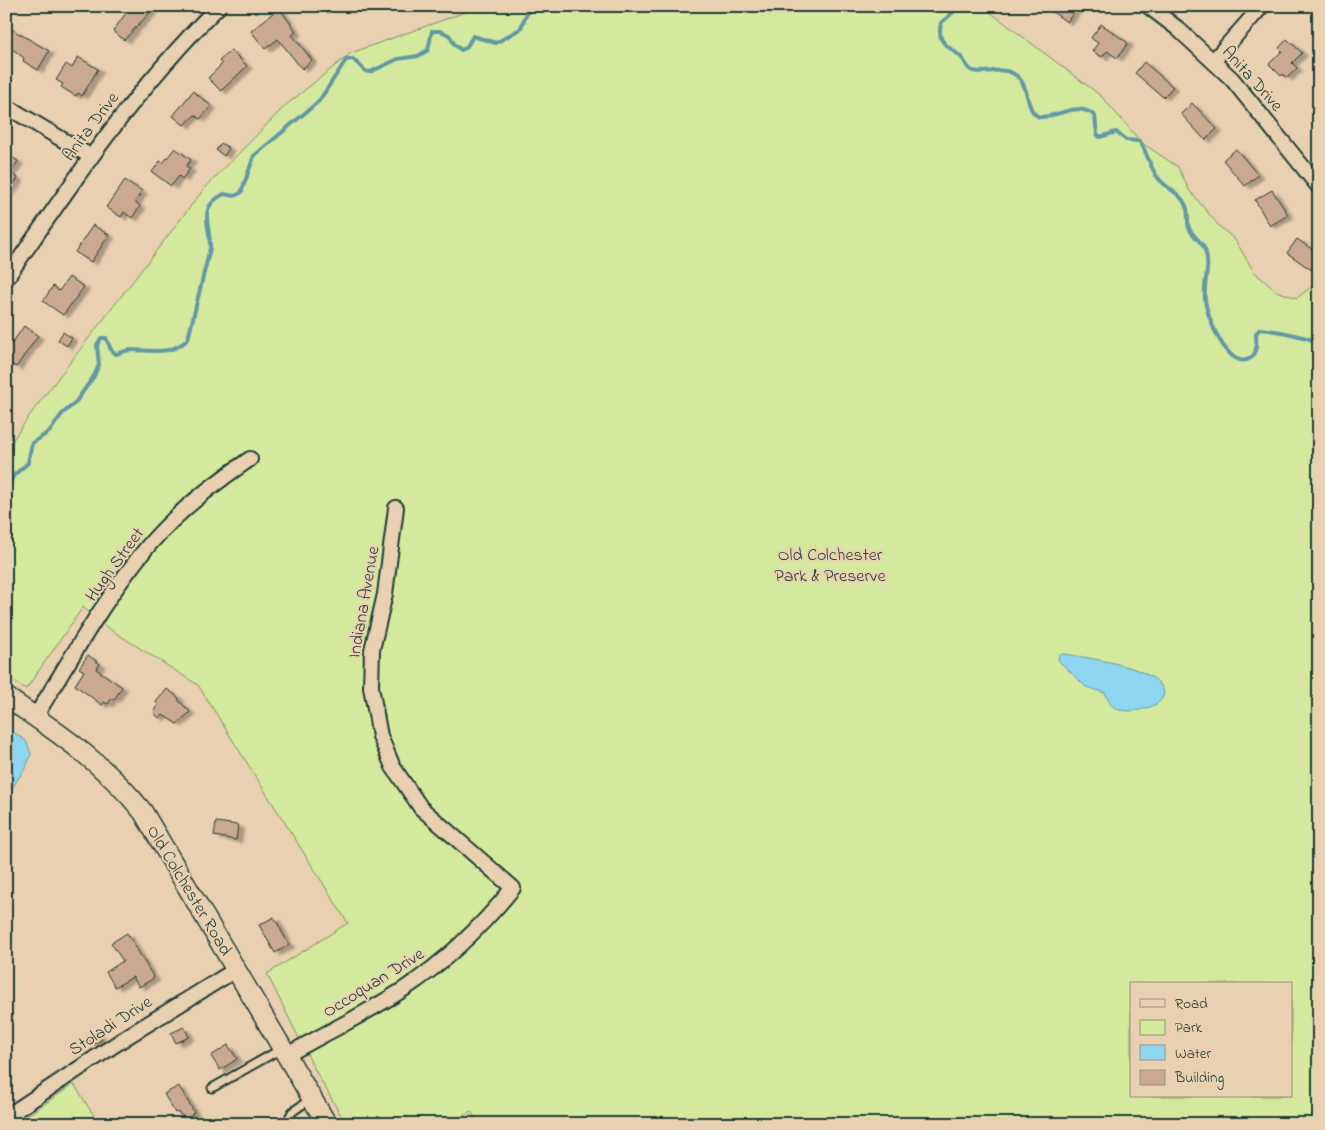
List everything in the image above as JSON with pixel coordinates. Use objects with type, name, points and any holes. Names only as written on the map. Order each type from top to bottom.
[{"type":"street","name":"Anita Drive","points":[[6,279],[90,156],[155,73],[219,6]]},
{"type":"street","name":"Anita Drive","points":[[1148,6],[1214,60],[1250,100],[1319,187]]},
{"type":"street","points":[[1214,60],[1262,6]]},
{"type":"street","points":[[6,106],[90,156]]},
{"type":"street","name":"Hugh Street","points":[[35,716],[118,586],[149,545],[196,498],[250,459]]},
{"type":"street","name":"Indiana Avenue","points":[[396,508],[385,594],[372,650],[371,687],[380,736],[393,767],[421,808],[513,888]]},
{"type":"street","name":"Old Colchester Road","points":[[6,697],[82,751],[127,792],[155,830],[327,1124]]},
{"type":"street","name":"Occoquan Drive","points":[[285,1052],[403,990],[424,975],[462,943],[513,888]]},
{"type":"street","name":"Stoladi Drive","points":[[6,1117],[128,1036],[236,969]]},
{"type":"lane","points":[[212,1088],[285,1052]]},
{"type":"lane","points":[[286,1124],[292,1112],[312,1098]]},
{"type":"green space","name":"Old Colchester Park & Preserve","points":[[482,6],[982,6],[1101,96],[1142,143],[1178,167],[1189,190],[1219,226],[1235,240],[1254,272],[1276,291],[1297,298],[1319,281],[1319,1124],[479,1124],[471,1111],[450,1124],[346,1124],[315,1070],[267,974],[348,923],[198,685],[108,628],[83,607],[26,689],[6,676],[6,450],[32,412],[204,189],[285,106],[351,53]]},
{"type":"green space","points":[[74,1084],[99,1124],[15,1124]]},
{"type":"water","points":[[1064,654],[1102,660],[1144,673],[1155,679],[1162,687],[1164,694],[1155,705],[1147,708],[1129,711],[1115,708],[1105,693],[1086,687],[1058,660],[1059,655]]},
{"type":"water","points":[[6,727],[26,741],[31,754],[26,767],[6,797]]},
{"type":"building","points":[[131,6],[156,6],[124,40],[113,31]]},
{"type":"building","points":[[1044,6],[1078,6],[1067,22]]},
{"type":"building","points":[[279,8],[296,32],[292,35],[312,60],[302,69],[278,39],[265,49],[251,31]]},
{"type":"building","points":[[1101,24],[1128,43],[1117,58],[1107,51],[1102,57],[1092,51],[1098,43],[1091,38]]},
{"type":"building","points":[[6,26],[49,51],[38,70],[23,61],[24,58],[6,44]]},
{"type":"building","points":[[1287,39],[1302,53],[1292,63],[1297,68],[1287,78],[1283,74],[1281,76],[1269,64],[1282,51],[1279,48]]},
{"type":"building","points":[[231,50],[247,66],[221,91],[208,78],[222,64],[219,61]]},
{"type":"building","points":[[78,57],[98,69],[82,96],[78,93],[76,96],[61,87],[63,84],[56,80],[66,64],[72,68]]},
{"type":"building","points":[[1144,62],[1173,87],[1163,97],[1135,73]]},
{"type":"building","points":[[193,91],[211,106],[200,119],[195,115],[184,125],[173,116]]},
{"type":"building","points":[[1192,103],[1217,129],[1205,140],[1181,114]]},
{"type":"building","points":[[221,143],[229,148],[224,156],[216,150]]},
{"type":"building","points":[[175,148],[191,160],[186,166],[190,169],[182,179],[179,176],[171,186],[152,172],[160,161],[163,163]]},
{"type":"building","points":[[1236,149],[1258,175],[1245,186],[1223,160]]},
{"type":"building","points":[[6,154],[18,161],[10,173],[18,178],[6,196]]},
{"type":"building","points":[[125,180],[142,191],[135,202],[140,206],[132,218],[124,212],[121,217],[106,207]]},
{"type":"building","points":[[1272,190],[1288,215],[1270,226],[1255,200]]},
{"type":"building","points":[[93,225],[109,235],[91,262],[75,252]]},
{"type":"building","points":[[1297,239],[1319,254],[1319,275],[1287,253]]},
{"type":"building","points":[[69,277],[84,287],[63,315],[43,301],[53,286],[59,291]]},
{"type":"building","points":[[24,326],[38,336],[16,367],[6,361],[6,352]]},
{"type":"building","points":[[63,332],[72,338],[67,346],[58,340]]},
{"type":"building","points":[[88,655],[100,664],[96,669],[122,687],[114,700],[112,698],[108,704],[104,702],[102,705],[75,685],[84,671],[79,668]]},
{"type":"building","points":[[167,689],[179,698],[178,700],[190,712],[177,724],[163,715],[159,718],[154,713],[158,705],[156,702]]},
{"type":"building","points":[[216,822],[238,825],[236,840],[214,836]]},
{"type":"building","points":[[274,917],[289,945],[275,953],[259,925]]},
{"type":"building","points":[[127,933],[154,978],[139,987],[133,977],[115,987],[106,972],[123,961],[111,943]]},
{"type":"building","points":[[184,1027],[189,1037],[176,1043],[171,1033]]},
{"type":"building","points":[[97,1031],[102,1040],[92,1045],[87,1037]]},
{"type":"building","points":[[228,1045],[237,1059],[220,1070],[211,1056]]},
{"type":"building","points":[[179,1086],[194,1112],[187,1120],[178,1112],[175,1113],[164,1094]]},
{"type":"waterway","points":[[6,491],[14,475],[28,463],[32,443],[49,432],[62,414],[75,403],[94,376],[99,365],[97,345],[101,338],[106,338],[112,352],[116,354],[129,350],[168,350],[175,348],[188,339],[210,248],[207,218],[210,205],[215,199],[224,194],[234,196],[241,193],[254,156],[319,101],[346,60],[353,59],[365,71],[370,72],[398,59],[418,56],[428,50],[432,31],[440,31],[449,35],[455,45],[461,50],[466,48],[473,36],[496,43],[520,29],[530,11],[537,9],[550,10],[557,6]]},
{"type":"waterway","points":[[582,6],[612,10],[625,6]]},
{"type":"waterway","points":[[960,6],[941,23],[940,36],[945,44],[963,59],[967,67],[979,72],[1002,70],[1013,73],[1022,82],[1029,104],[1039,117],[1074,110],[1088,111],[1095,116],[1097,134],[1100,137],[1116,132],[1126,140],[1139,141],[1156,175],[1181,198],[1186,206],[1189,228],[1204,247],[1207,256],[1205,299],[1209,317],[1220,340],[1234,357],[1242,360],[1253,356],[1256,346],[1256,333],[1260,329],[1304,337],[1319,342]]}]
